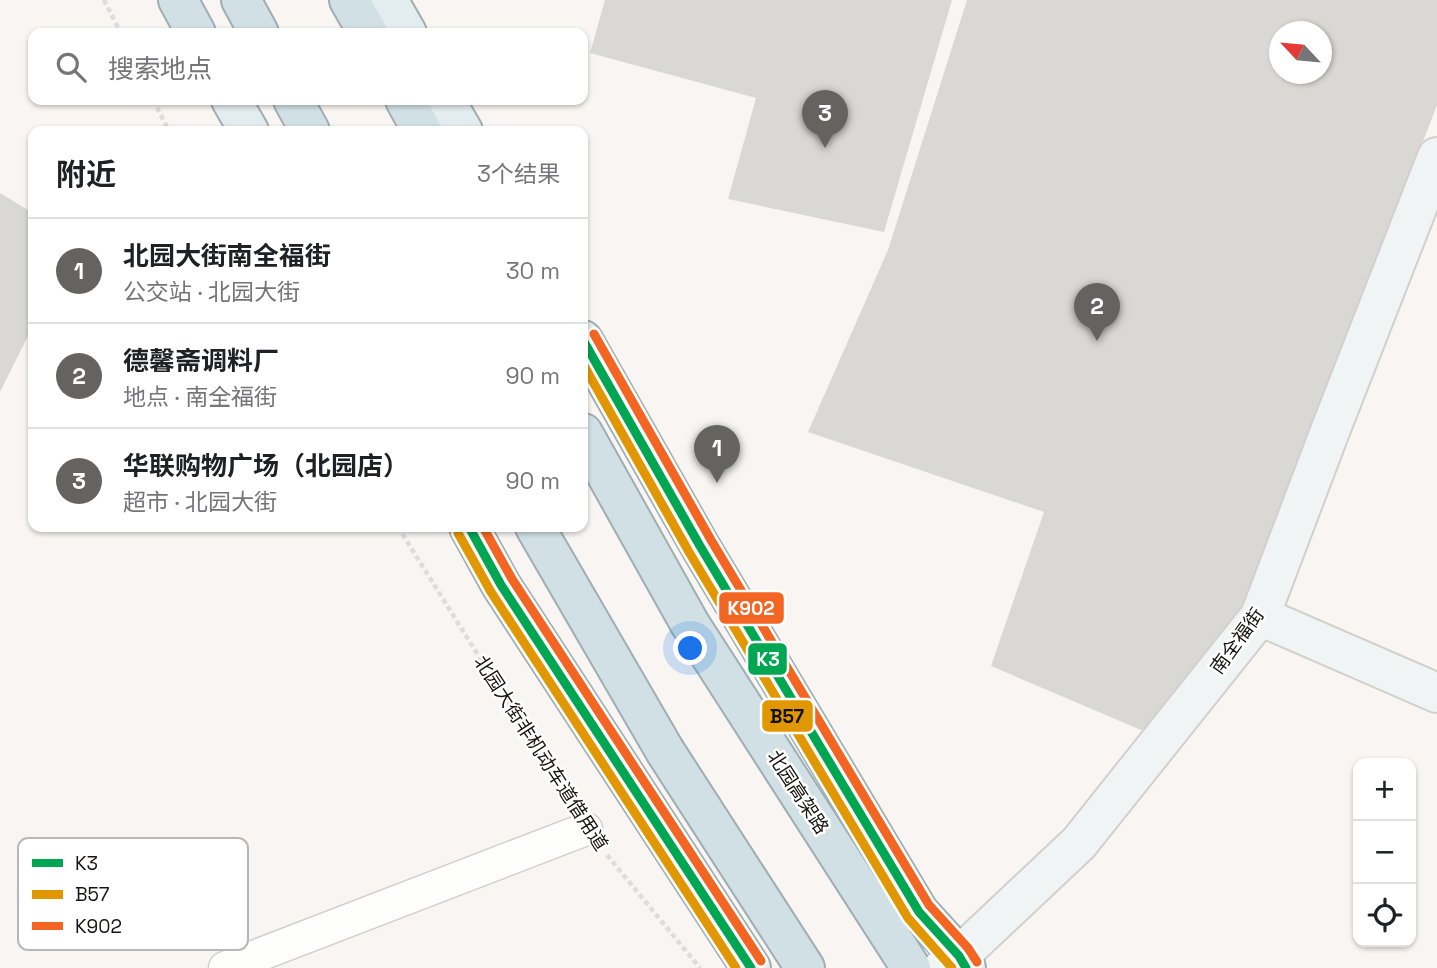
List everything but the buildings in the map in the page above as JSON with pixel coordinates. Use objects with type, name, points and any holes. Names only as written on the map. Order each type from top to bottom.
[{"type":"highway","points":[[178,0],[193,28]]},
{"type":"highway","points":[[242,0],[256,28]]},
{"type":"highway","points":[[349,0],[365,28]]},
{"type":"highway","points":[[296,105],[307,126]]},
{"type":"highway","points":[[408,105],[419,126]]},
{"type":"highway","name":"北园高架路","points":[[588,442],[690,624],[911,968]]},
{"type":"highway","points":[[539,532],[666,751],[805,968]]},
{"type":"main road","points":[[199,0],[207,28]]},
{"type":"main road","points":[[388,0],[404,28]]},
{"type":"main road","points":[[234,105],[246,126]]},
{"type":"main road","points":[[448,105],[460,126]]},
{"type":"main road","points":[[588,349],[700,546],[919,912],[956,964]]},
{"type":"main road","points":[[472,532],[501,585],[751,968]]},
{"type":"street","name":"南全福街","points":[[956,964],[1079,843],[1260,616],[1437,157]]},
{"type":"street","points":[[1260,616],[1437,693]]},
{"type":"street","points":[[225,968],[586,829]]},
{"type":"path","points":[[104,0],[118,28]]},
{"type":"path","points":[[156,105],[166,126]]},
{"type":"path","name":"北园大街非机动车道借用道","points":[[401,532],[586,829],[700,968]]},
{"type":"transit line","name":"K902","points":[[594,334],[711,540],[929,905],[968,948],[977,962]]},
{"type":"transit line","name":"K3","points":[[588,349],[700,546],[919,912],[959,956],[966,968]]},
{"type":"transit line","name":"B57","points":[[588,373],[689,552],[908,918],[952,968]]},
{"type":"transit line","name":"K3","points":[[472,532],[501,585],[751,968]]},
{"type":"transit line","name":"K902","points":[[486,532],[512,579],[761,961]]},
{"type":"transit line","name":"B57","points":[[458,533],[491,592],[736,968]]},
{"type":"place","name":"华联购物广场（北园店）","points":[[825,148]]},
{"type":"place","name":"德馨斋调料厂","points":[[1097,341]]},
{"type":"place","name":"北园大街南全福街","points":[[717,483]]}]
